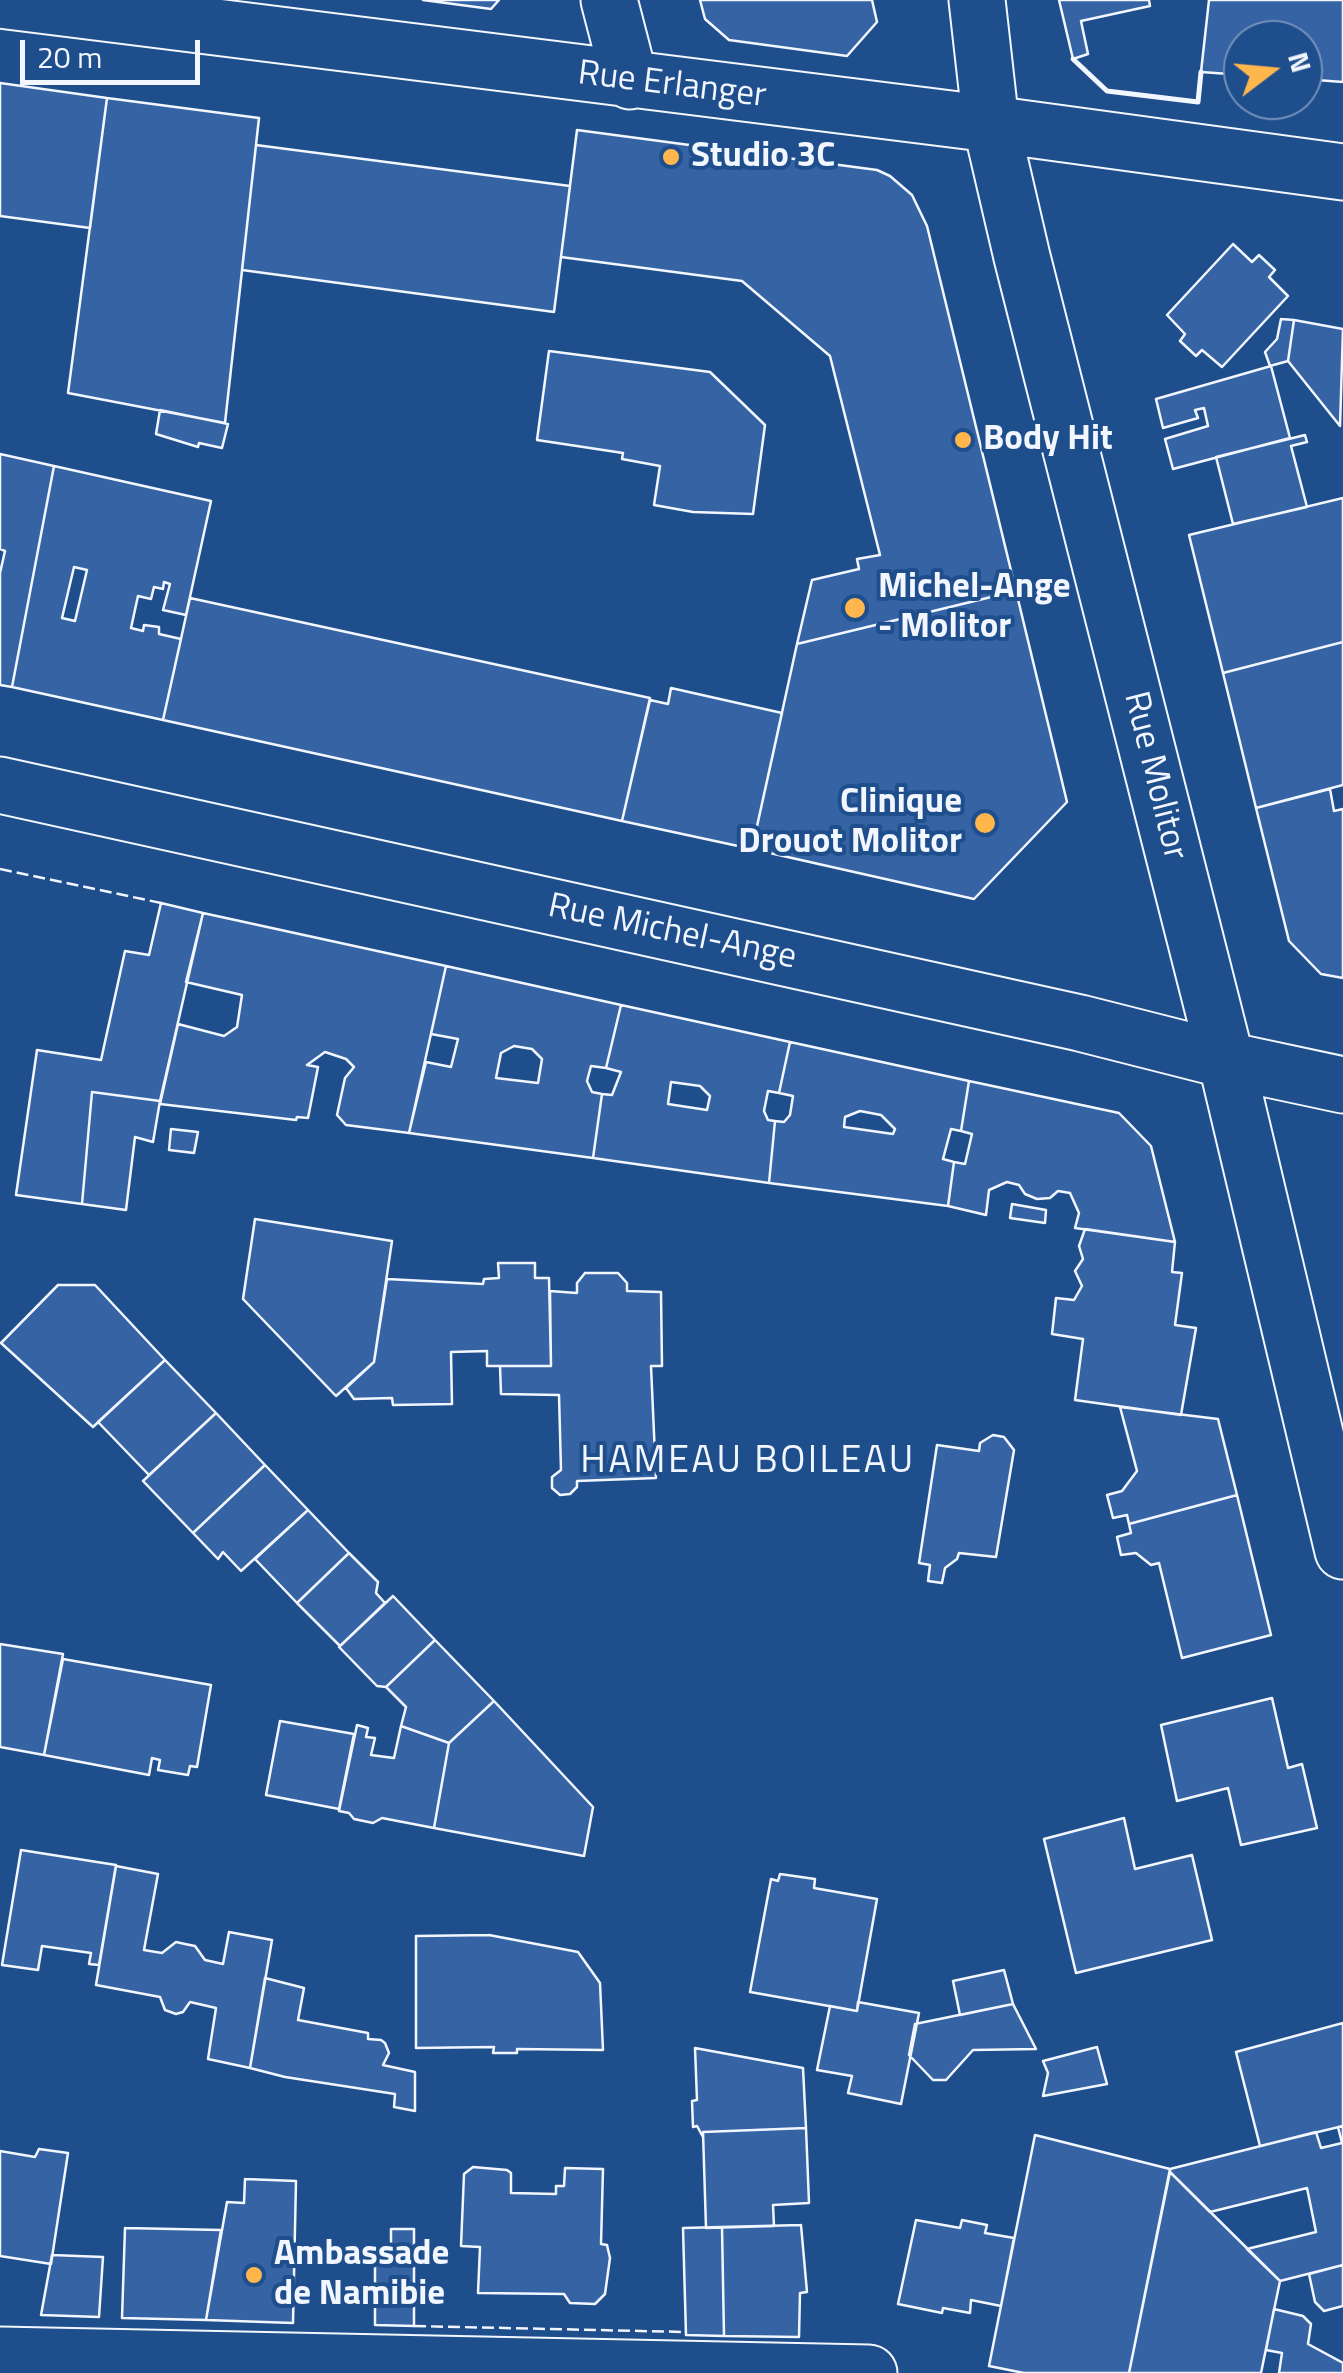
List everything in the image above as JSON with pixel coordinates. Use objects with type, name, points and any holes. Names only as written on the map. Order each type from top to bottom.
[{"type":"street","name":"Rue Erlanger","points":[[0,0],[1343,172]]},
{"type":"street","points":[[610,0],[630,81]]},
{"type":"street","name":"Rue Molitor","points":[[977,0],[991,124],[1022,257],[1226,1060],[1343,1550]]},
{"type":"street","name":"Rue Michel-Ange","points":[[0,784],[1343,1085]]},
{"type":"street","points":[[0,2356],[869,2373]]},
{"type":"building","points":[[423,0],[499,0],[491,9]]},
{"type":"building","points":[[700,0],[872,0],[877,22],[847,56],[729,40],[705,19]]},
{"type":"building","points":[[1059,0],[1149,0],[1150,6],[1081,21],[1088,54],[1073,59]]},
{"type":"building","points":[[1209,0],[1343,0],[1343,82],[1323,80],[1323,20],[1223,20],[1223,74],[1201,72]]},
{"type":"building","points":[[0,83],[107,98],[90,228],[0,216]]},
{"type":"building","points":[[107,98],[259,118],[225,423],[68,393]]},
{"type":"building","points":[[577,130],[877,170],[912,195],[927,226],[1016,591],[797,644],[812,580],[859,569],[857,559],[880,555],[830,356],[742,281],[561,257]]},
{"type":"building","points":[[256,145],[570,186],[554,312],[242,270]]},
{"type":"building","points":[[1233,244],[1252,262],[1259,255],[1275,270],[1269,277],[1288,296],[1222,367],[1202,350],[1196,356],[1180,341],[1185,334],[1167,315]]},
{"type":"building","points":[[1281,319],[1294,320],[1288,361],[1270,366],[1265,352],[1277,339]]},
{"type":"building","points":[[1294,320],[1343,329],[1340,426],[1288,361]]},
{"type":"building","points":[[549,351],[710,372],[765,425],[753,514],[693,512],[654,505],[660,466],[622,459],[623,453],[537,440]]},
{"type":"building","points":[[1271,366],[1290,438],[1173,469],[1165,439],[1208,426],[1204,408],[1195,410],[1198,418],[1163,428],[1156,399]]},
{"type":"building","points":[[160,410],[228,424],[222,448],[199,443],[198,447],[156,434]]},
{"type":"building","points":[[1305,435],[1307,442],[1291,446],[1307,507],[1233,524],[1216,457]]},
{"type":"building","points":[[0,454],[54,466],[12,687],[0,685],[0,573],[5,551],[0,549]]},
{"type":"building","points":[[54,466],[211,501],[186,615],[163,610],[170,584],[164,582],[163,589],[154,587],[151,599],[138,596],[131,628],[143,631],[144,625],[159,627],[159,634],[181,639],[163,720],[12,687]],"holes":[[[74,567],[87,570],[75,621],[62,618]]]},
{"type":"building","points":[[1343,498],[1343,642],[1223,673],[1189,535]]},
{"type":"building","points":[[1016,591],[1067,802],[974,899],[752,849],[797,644]]},
{"type":"building","points":[[190,598],[650,698],[622,821],[163,720]]},
{"type":"building","points":[[1343,642],[1343,785],[1256,808],[1223,673]]},
{"type":"building","points":[[671,688],[782,713],[752,849],[622,821],[650,700],[668,704]]},
{"type":"building","points":[[1330,789],[1334,811],[1343,809],[1343,978],[1321,974],[1289,941],[1256,808]]},
{"type":"building","points":[[161,903],[203,913],[160,1101],[92,1092],[82,1204],[16,1195],[37,1050],[101,1060],[125,951],[149,955]]},
{"type":"building","points":[[203,913],[446,966],[409,1133],[346,1125],[337,1115],[345,1078],[354,1067],[346,1059],[325,1052],[307,1065],[318,1067],[308,1118],[296,1120],[160,1104],[178,1024],[224,1036],[237,1027],[242,995],[186,982]]},
{"type":"building","points":[[446,966],[621,1005],[606,1068],[591,1066],[587,1081],[592,1092],[602,1094],[593,1158],[409,1133],[426,1062],[451,1067],[458,1039],[431,1034]],"holes":[[[514,1046],[532,1049],[542,1059],[538,1083],[496,1078],[501,1053]]]},
{"type":"building","points":[[621,1005],[790,1042],[779,1093],[768,1091],[764,1111],[768,1120],[775,1121],[769,1183],[593,1158],[602,1094],[612,1095],[621,1072],[606,1068]],"holes":[[[671,1082],[700,1086],[710,1096],[707,1110],[668,1104]]]},
{"type":"building","points":[[790,1042],[969,1081],[961,1131],[951,1129],[943,1159],[954,1162],[948,1206],[769,1183],[775,1121],[784,1122],[790,1115],[793,1096],[779,1093]],"holes":[[[860,1111],[881,1115],[895,1129],[893,1134],[844,1127],[845,1117]]]},
{"type":"building","points":[[969,1081],[1119,1113],[1151,1146],[1175,1242],[1075,1228],[1079,1213],[1070,1193],[1058,1191],[1050,1198],[1037,1199],[1025,1194],[1019,1185],[1007,1182],[989,1190],[986,1215],[948,1206],[954,1162],[965,1164],[972,1134],[961,1131]]},
{"type":"building","points":[[92,1092],[160,1101],[153,1142],[135,1137],[126,1210],[82,1204]]},
{"type":"building","points":[[171,1129],[198,1132],[194,1153],[169,1150]]},
{"type":"building","points":[[1012,1204],[1046,1210],[1045,1223],[1010,1218]]},
{"type":"building","points":[[255,1219],[392,1241],[374,1362],[336,1396],[243,1299]]},
{"type":"building","points":[[1085,1229],[1175,1242],[1172,1272],[1182,1273],[1175,1325],[1196,1328],[1181,1415],[1075,1400],[1083,1339],[1052,1334],[1056,1298],[1074,1300],[1082,1286],[1075,1271],[1083,1259],[1079,1246]]},
{"type":"building","points":[[498,1263],[535,1263],[535,1278],[549,1278],[551,1366],[487,1366],[487,1351],[451,1352],[452,1404],[393,1405],[392,1398],[354,1399],[346,1388],[374,1362],[387,1279],[483,1284],[484,1279],[499,1278]]},
{"type":"building","points":[[585,1273],[618,1273],[627,1283],[627,1291],[661,1292],[662,1366],[651,1366],[656,1478],[577,1481],[570,1494],[560,1495],[552,1488],[552,1477],[561,1470],[559,1395],[501,1394],[500,1366],[551,1366],[550,1291],[577,1293],[577,1283]]},
{"type":"building","points":[[58,1285],[95,1285],[165,1360],[93,1427],[1,1343]]},
{"type":"building","points":[[165,1360],[216,1413],[149,1475],[98,1422]]},
{"type":"building","points":[[1120,1407],[1218,1419],[1237,1495],[1129,1524],[1127,1515],[1113,1518],[1107,1495],[1122,1491],[1137,1471]]},
{"type":"building","points":[[216,1413],[265,1465],[193,1533],[143,1481]]},
{"type":"building","points":[[993,1435],[1004,1437],[1014,1450],[996,1557],[959,1553],[945,1568],[942,1583],[928,1581],[930,1565],[919,1563],[937,1445],[979,1451],[980,1443]]},
{"type":"building","points":[[265,1465],[308,1510],[241,1571],[223,1552],[218,1559],[193,1533]]},
{"type":"building","points":[[1237,1495],[1271,1635],[1182,1658],[1159,1563],[1151,1565],[1136,1553],[1121,1555],[1117,1537],[1131,1533],[1129,1524]]},
{"type":"building","points":[[308,1510],[349,1553],[297,1603],[255,1559]]},
{"type":"building","points":[[349,1553],[378,1582],[376,1593],[385,1603],[340,1646],[297,1603]]},
{"type":"building","points":[[393,1596],[435,1640],[386,1687],[377,1686],[339,1647]]},
{"type":"building","points":[[435,1640],[494,1701],[449,1743],[401,1726],[406,1707],[386,1687]]},
{"type":"building","points":[[0,1644],[63,1654],[44,1755],[0,1747]]},
{"type":"building","points":[[63,1659],[211,1685],[197,1767],[190,1766],[188,1775],[158,1770],[160,1760],[152,1758],[149,1775],[44,1755]]},
{"type":"building","points":[[1272,1698],[1288,1768],[1302,1764],[1317,1828],[1241,1845],[1228,1788],[1177,1801],[1161,1725]]},
{"type":"building","points":[[494,1701],[593,1807],[584,1856],[434,1828],[449,1743]]},
{"type":"building","points":[[280,1721],[354,1734],[339,1809],[266,1795]]},
{"type":"building","points":[[357,1725],[368,1728],[366,1737],[375,1738],[371,1755],[394,1758],[401,1726],[449,1743],[434,1828],[382,1818],[373,1823],[339,1811]]},
{"type":"building","points":[[1124,1818],[1135,1869],[1192,1855],[1212,1940],[1076,1973],[1044,1839]]},
{"type":"building","points":[[21,1850],[116,1865],[99,1965],[89,1964],[91,1953],[42,1946],[38,1970],[2,1965]]},
{"type":"building","points":[[116,1866],[158,1874],[144,1950],[162,1953],[176,1942],[195,1946],[205,1960],[223,1964],[229,1932],[272,1940],[250,2068],[208,2059],[216,2008],[190,2002],[183,2012],[176,2014],[165,2010],[160,1997],[96,1985]]},
{"type":"building","points":[[780,1874],[815,1879],[814,1888],[877,1899],[857,2011],[750,1992],[771,1879],[778,1881]]},
{"type":"building","points":[[489,1935],[578,1952],[600,1983],[603,2050],[517,2049],[517,2053],[493,2053],[494,2047],[416,2048],[416,1936]]},
{"type":"building","points":[[1004,1970],[1013,2004],[960,2015],[953,1981]]},
{"type":"building","points":[[265,1978],[304,1988],[298,2020],[368,2033],[368,2039],[385,2043],[389,2053],[383,2065],[415,2072],[415,2111],[394,2107],[395,2094],[250,2068]]},
{"type":"building","points":[[858,2002],[919,2013],[901,2104],[848,2093],[852,2076],[817,2070],[830,2006],[857,2011]]},
{"type":"building","points":[[1013,2004],[1036,2049],[973,2050],[946,2080],[933,2080],[909,2055],[915,2024]]},
{"type":"building","points":[[1343,2023],[1343,2126],[1260,2146],[1236,2052]]},
{"type":"building","points":[[1097,2047],[1107,2084],[1043,2096],[1048,2073],[1043,2061]]},
{"type":"building","points":[[695,2048],[803,2068],[806,2128],[703,2132],[703,2137],[697,2126],[693,2127],[692,2101],[697,2100]]},
{"type":"building","points":[[1343,2126],[1343,2265],[1280,2281],[1247,2249],[1316,2232],[1307,2188],[1210,2212],[1170,2172],[1316,2132],[1321,2148],[1342,2143],[1338,2127]]},
{"type":"building","points":[[806,2128],[809,2203],[773,2205],[774,2226],[706,2228],[703,2132]]},
{"type":"building","points":[[1035,2135],[1170,2169],[1129,2373],[1024,2373],[989,2366]]},
{"type":"building","points":[[39,2149],[68,2153],[51,2264],[0,2256],[0,2151],[35,2157]]},
{"type":"building","points":[[473,2167],[507,2170],[511,2173],[511,2193],[556,2194],[556,2186],[564,2186],[565,2168],[603,2169],[601,2244],[607,2245],[610,2258],[605,2294],[595,2304],[570,2303],[564,2294],[478,2293],[480,2247],[461,2246],[464,2174]]},
{"type":"building","points":[[1170,2172],[1280,2281],[1261,2373],[1129,2373]]},
{"type":"building","name":"Ambassade de Namibie","points":[[245,2179],[296,2181],[293,2323],[206,2320],[227,2202],[244,2203]]},
{"type":"building","points":[[916,2220],[960,2228],[962,2220],[987,2225],[985,2233],[1014,2238],[1001,2306],[971,2300],[970,2313],[943,2308],[942,2313],[898,2304]]},
{"type":"building","points":[[801,2225],[807,2292],[800,2293],[799,2337],[724,2336],[722,2227]]},
{"type":"building","points":[[722,2227],[724,2336],[686,2335],[683,2228]]},
{"type":"building","points":[[125,2228],[221,2230],[206,2320],[122,2318]]},
{"type":"building","points":[[391,2229],[414,2229],[414,2326],[375,2325],[375,2260],[391,2249]]},
{"type":"building","points":[[52,2255],[103,2257],[99,2317],[41,2315]]},
{"type":"building","points":[[1343,2265],[1343,2306],[1324,2311],[1315,2302],[1309,2274]]},
{"type":"building","points":[[1274,2309],[1303,2316],[1311,2324],[1308,2344],[1343,2363],[1343,2373],[1279,2373],[1282,2353],[1266,2350]]},
{"type":"fence","points":[[0,869],[161,903]]},
{"type":"fence","points":[[414,2326],[686,2332]]},
{"type":"wall","points":[[1073,59],[1107,91],[1198,102],[1201,72]]},
{"type":"place","name":"Studio 3C","points":[[671,157]]},
{"type":"place","name":"Body Hit","points":[[963,440]]},
{"type":"place","name":"Michel-Ange - Molitor","points":[[855,608]]},
{"type":"place","name":"Clinique Drouot Molitor","points":[[985,823]]},
{"type":"place","name":"Ambassade de Namibie","points":[[254,2275]]},
{"type":"district","name":"HAMEAU BOILEAU","points":[[748,1463]]}]
